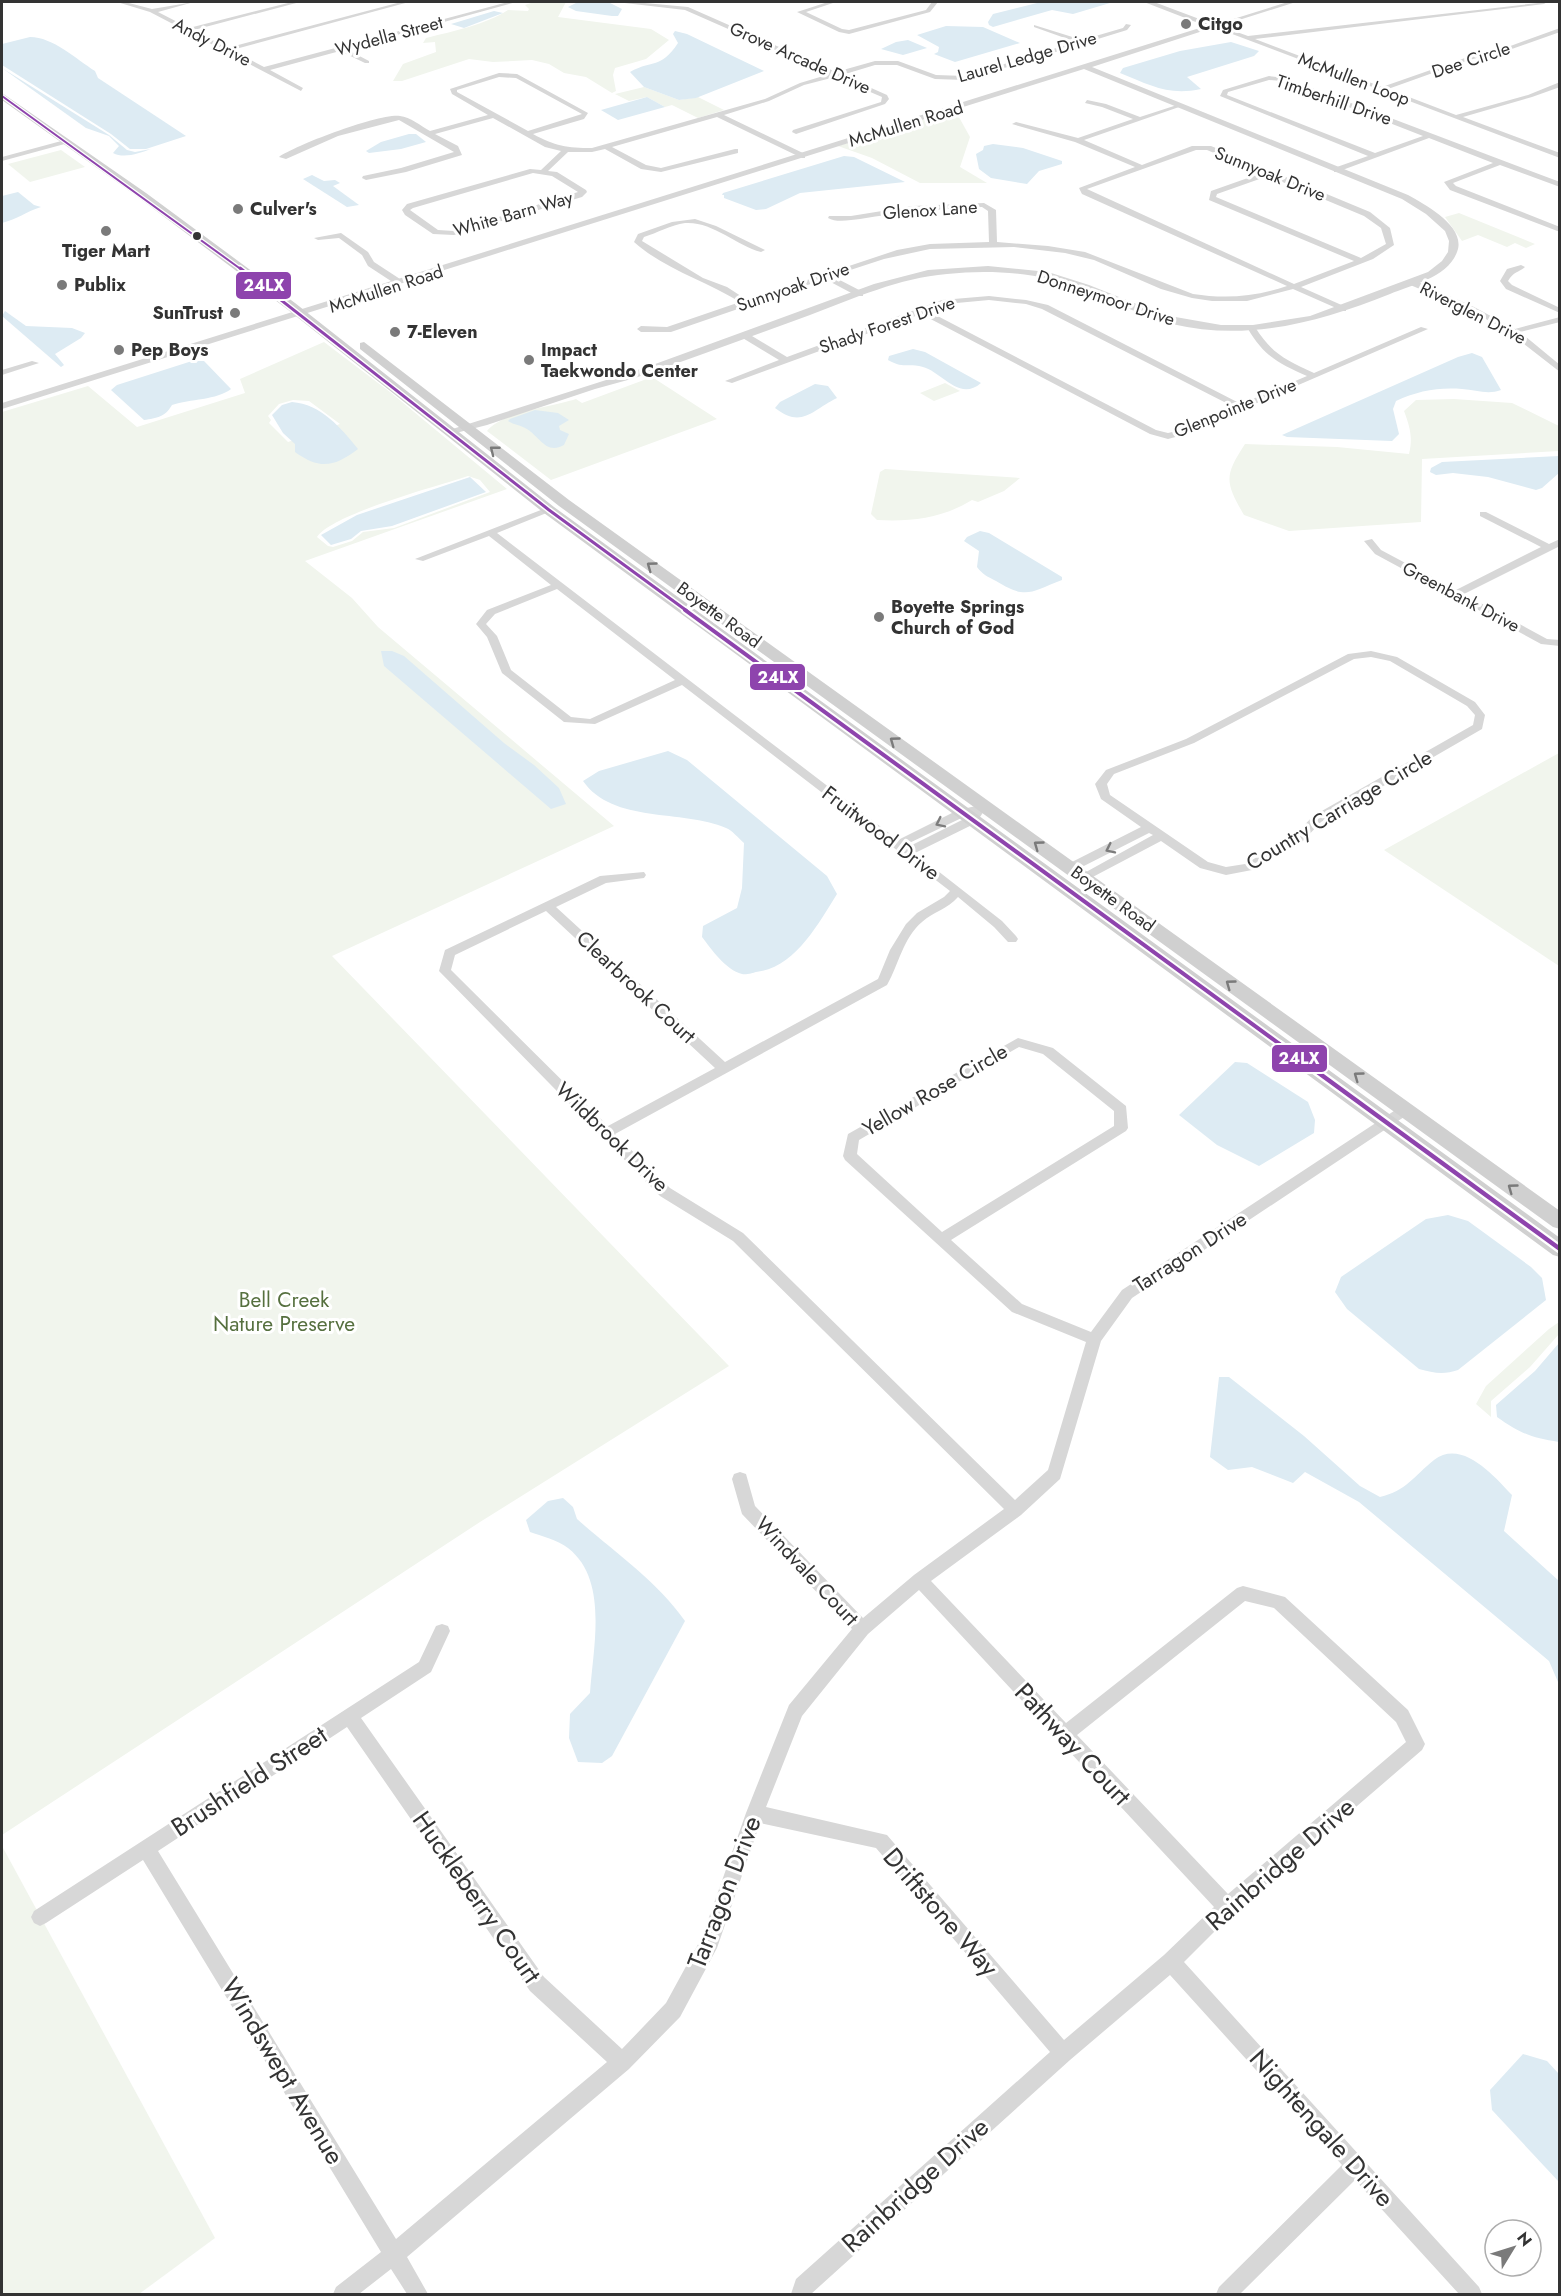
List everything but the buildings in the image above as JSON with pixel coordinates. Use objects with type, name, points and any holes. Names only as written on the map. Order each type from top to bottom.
[{"type":"main road","name":"Boyette Road","points":[[6,90],[68,139],[180,216],[312,312]]},
{"type":"main road","points":[[68,139],[84,146],[108,162],[118,164]]},
{"type":"main road","name":"Boyette Road","points":[[156,191],[189,223],[212,239],[231,246],[312,312],[448,432],[549,510],[973,813],[1076,873],[1560,1222]]},
{"type":"main road","name":"Boyette Road","points":[[180,216],[213,233]]},
{"type":"main road","name":"Boyette Road","points":[[356,340],[464,427],[973,813],[1386,1123],[1560,1250]]},
{"type":"street","name":"Andy Drive","points":[[120,2],[152,12],[301,89]]},
{"type":"street","points":[[152,12],[191,2]]},
{"type":"street","points":[[188,30],[297,2]]},
{"type":"street","points":[[226,50],[406,2]]},
{"type":"street","name":"Wydella Street","points":[[265,69],[496,3],[513,2]]},
{"type":"street","name":"Grove Arcade Drive","points":[[619,2],[686,8],[885,96],[883,103],[796,132]]},
{"type":"street","points":[[833,2],[800,12],[849,32],[928,11],[935,2]]},
{"type":"street","name":"McMullen Loop","points":[[1148,2],[1560,156]]},
{"type":"street","points":[[1214,26],[1293,2]]},
{"type":"street","points":[[1247,39],[1544,2]]},
{"type":"street","name":"Laurel Ledge Drive","points":[[528,133],[582,118],[586,114],[517,76],[499,75],[453,90],[454,93],[548,145],[566,150],[607,147],[767,100],[802,84],[884,62],[905,64],[935,77],[965,78],[1125,29],[1128,25]]},
{"type":"street","points":[[1036,26],[1082,42]]},
{"type":"street","name":"McMullen Road","points":[[2,408],[137,369],[597,219],[1214,26]]},
{"type":"street","name":"Dee Circle","points":[[1382,89],[1560,30]]},
{"type":"street","points":[[341,49],[367,62]]},
{"type":"street","name":"Donneymoor Drive","points":[[448,432],[633,375],[860,294],[924,274],[956,270],[1011,270],[1064,280],[1144,314],[1166,320],[1217,328],[1252,329],[1301,323],[1343,309],[1442,267],[1454,249],[1452,236],[1446,224],[1428,209],[1405,197],[1086,67]]},
{"type":"street","name":"Timberhill Drive","points":[[1375,156],[1223,96],[1225,91],[1269,78],[1283,79],[1560,185]]},
{"type":"street","points":[[1455,117],[1530,96],[1560,84]]},
{"type":"street","points":[[1088,102],[1104,105],[1139,119]]},
{"type":"street","points":[[1078,140],[1179,106]]},
{"type":"street","points":[[717,114],[797,157]]},
{"type":"street","points":[[429,133],[495,115]]},
{"type":"street","points":[[708,117],[797,157]]},
{"type":"street","points":[[283,158],[335,134],[388,119],[408,121],[455,148],[459,153],[403,170],[366,178]]},
{"type":"street","points":[[1016,124],[1078,140],[1141,167]]},
{"type":"street","points":[[1337,170],[1431,135]]},
{"type":"street","points":[[2,157],[68,139]]},
{"type":"street","points":[[607,147],[644,167],[661,170],[713,154],[735,151]]},
{"type":"street","name":"Sunnyoak Drive","points":[[641,329],[668,330],[826,276],[912,250],[944,245],[993,244],[1082,254],[1120,266],[1192,296],[1215,299],[1252,299],[1294,287],[1380,254],[1390,245],[1391,236],[1384,225],[1367,214],[1208,148],[1195,148],[1083,188],[1085,192],[1294,287],[1343,309]]},
{"type":"street","name":"White Barn Way","points":[[544,171],[554,174],[583,192],[454,233],[436,232],[406,210],[410,206],[521,174],[544,171],[566,150]]},
{"type":"street","points":[[1500,163],[1448,182],[1453,188],[1560,230]]},
{"type":"street","points":[[1268,173],[1214,193],[1212,198],[1360,261]]},
{"type":"street","name":"Glenox Lane","points":[[832,218],[851,218],[913,207],[984,205],[992,210],[993,244]]},
{"type":"street","points":[[747,303],[700,280],[638,242],[640,236],[686,221],[702,222],[746,246],[761,250]]},
{"type":"street","points":[[318,238],[342,235],[365,254],[371,264],[397,281]]},
{"type":"street","name":"McMullen Road","points":[[312,312],[397,281],[537,239]]},
{"type":"street","points":[[1521,267],[1510,271],[1504,281],[1509,287],[1560,310]]},
{"type":"street","points":[[826,276],[860,294]]},
{"type":"street","name":"Riverglen Drive","points":[[1411,282],[1516,330],[1541,350],[1560,370]]},
{"type":"street","name":"Shady Forest Drive","points":[[729,381],[922,310],[958,299],[989,297],[1026,302],[1045,308],[1241,407]]},
{"type":"street","name":"Glenpointe Drive","points":[[922,310],[1153,432],[1168,436],[1180,434],[1424,329]]},
{"type":"street","points":[[1516,330],[1560,319]]},
{"type":"street","points":[[1252,329],[1263,349],[1271,356],[1314,376]]},
{"type":"street","points":[[744,335],[786,360]]},
{"type":"street","points":[[2,373],[35,363]]},
{"type":"street","points":[[420,559],[549,510]]},
{"type":"street","points":[[1483,514],[1548,547]]},
{"type":"street","name":"Fruitwood Drive","points":[[489,532],[956,890],[953,897],[916,920],[896,952],[883,982],[606,1133]]},
{"type":"street","name":"Greenbank Drive","points":[[1369,541],[1378,552],[1545,642],[1560,643]]},
{"type":"street","points":[[1456,594],[1560,542]]},
{"type":"street","points":[[557,586],[491,612],[481,624],[492,636],[506,671],[568,720],[591,722],[682,681]]},
{"type":"street","name":"Country Carriage Circle","points":[[1371,654],[1393,659],[1471,704],[1480,715],[1478,727],[1317,819],[1298,839],[1248,867],[1226,871],[1204,865],[1161,836],[1105,797],[1101,784],[1110,772],[1190,741],[1352,656],[1371,654]]},
{"type":"street","points":[[898,844],[973,813]]},
{"type":"street","points":[[908,852],[973,813]]},
{"type":"street","points":[[1076,873],[1149,828]]},
{"type":"street","points":[[1076,873],[1161,836]]},
{"type":"street","name":"Wildbrook Drive","points":[[640,875],[604,879],[449,953],[445,971],[665,1192],[738,1237],[1015,1510]]},
{"type":"street","points":[[956,890],[998,924],[1012,939]]},
{"type":"street","name":"Clearbrook Court","points":[[548,906],[724,1069]]},
{"type":"street","name":"Yellow Rose Circle","points":[[941,1239],[1121,1128],[1121,1109],[1048,1050],[1018,1042],[853,1137],[850,1156],[941,1239],[1017,1308],[1094,1339]]},
{"type":"street","name":"Tarragon Drive","points":[[343,2295],[622,2062],[673,2010],[710,1941],[755,1813],[795,1711],[862,1629],[920,1580],[1015,1510],[1055,1474],[1094,1339],[1127,1294],[1405,1110]]},
{"type":"street","name":"Windvale Court","points":[[740,1479],[748,1509],[862,1629]]},
{"type":"street","name":"Pathway Court","points":[[920,1580],[1227,1907]]},
{"type":"street","name":"Rainbridge Drive","points":[[801,2295],[803,2286],[1063,2053],[1171,1962],[1227,1907],[1416,1744],[1402,1716],[1279,1602],[1243,1593],[1064,1735]]},
{"type":"street","name":"Brushfield Street","points":[[40,1917],[425,1667],[442,1631]]},
{"type":"street","name":"Huckleberry Court","points":[[349,1716],[537,1984],[622,2062]]},
{"type":"street","name":"Driftstone Way","points":[[755,1813],[881,1841],[1063,2053]]},
{"type":"street","name":"Windswept Avenue","points":[[146,1848],[418,2295]]},
{"type":"street","name":"Nightengale Drive","points":[[1171,1962],[1472,2295]]},
{"type":"street","points":[[1226,2295],[1356,2166]]},
{"type":"green space","points":[[534,2],[566,2],[558,17],[651,29],[669,40],[646,59],[615,68],[613,75],[616,91],[612,93],[586,77],[564,73],[549,64],[532,60],[493,62],[469,59],[402,81],[393,81],[403,64],[436,52],[435,42],[423,43],[426,38],[480,23],[508,10],[528,11],[525,5]]},
{"type":"green space","points":[[644,87],[679,100],[698,97],[724,110],[698,118],[672,105],[665,107],[647,97],[629,101],[615,94]]},
{"type":"green space","points":[[955,110],[970,137],[960,167],[987,183],[920,183],[872,158],[838,146]]},
{"type":"green space","points":[[61,150],[85,167],[30,182],[8,164]]},
{"type":"green space","points":[[1459,213],[1535,244],[1526,248],[1515,243],[1507,247],[1478,235],[1462,241],[1445,217]]},
{"type":"green space","name":"Bell Creek Nature Preserve","points":[[324,342],[390,392],[507,489],[305,561],[352,598],[378,627],[614,826],[332,956],[729,1366],[480,1522],[2,1835],[2,412],[88,386],[137,427],[245,393],[240,379]],"holes":[[[293,400],[309,401],[340,424],[288,442],[269,423],[271,420],[268,416],[279,404]],[[468,476],[480,480],[490,492],[394,528],[363,532],[352,541],[333,547],[328,546],[317,537],[327,528],[363,510]]]},
{"type":"green space","points":[[652,377],[717,419],[551,480],[487,431],[494,424],[516,414],[576,399],[582,403]]},
{"type":"green space","points":[[945,383],[960,391],[934,401],[920,393]]},
{"type":"green space","points":[[1454,399],[1512,403],[1559,426],[1559,451],[1422,459],[1421,522],[1289,531],[1244,515],[1233,494],[1230,486],[1230,472],[1245,444],[1337,447],[1409,454],[1410,433],[1404,411],[1416,400]]},
{"type":"green space","points":[[885,469],[1020,478],[1004,491],[978,502],[972,500],[938,515],[902,520],[877,520],[871,514],[880,472]]},
{"type":"green space","points":[[1559,753],[1559,966],[1384,850]]},
{"type":"green space","points":[[1559,1322],[1559,1334],[1530,1367],[1491,1401],[1491,1417],[1476,1404],[1486,1386]]},
{"type":"green space","points":[[2,1846],[215,2238],[139,2294],[2,2294]]},
{"type":"shaded area","points":[[578,2],[608,2],[622,9],[618,16],[612,16],[576,11],[568,7]]},
{"type":"shaded area","points":[[1041,2],[1110,3],[1073,14],[1052,10],[993,27],[989,25],[988,22],[993,14]]},
{"type":"shaded area","points":[[494,11],[503,13],[464,28],[451,24]]},
{"type":"shaded area","points":[[946,26],[983,27],[1020,43],[955,62],[934,54],[938,52],[939,47],[917,35]]},
{"type":"shaded area","points":[[675,31],[687,34],[764,71],[696,98],[679,100],[644,87],[630,72],[666,57],[678,43],[673,34]]},
{"type":"shaded area","points":[[30,37],[47,41],[64,50],[95,71],[98,78],[186,136],[146,149],[130,149],[111,134],[2,65],[2,44]]},
{"type":"shaded area","points":[[908,40],[927,48],[903,55],[881,49],[896,42]]},
{"type":"shaded area","points":[[1231,42],[1259,51],[1254,56],[1187,77],[1201,89],[1169,90],[1120,73],[1123,68],[1180,51]]},
{"type":"shaded area","points":[[2,68],[109,135],[127,150],[135,152],[151,149],[137,154],[117,155],[113,153],[119,146],[109,136],[86,128]]},
{"type":"shaded area","points":[[647,97],[665,107],[618,120],[601,110]]},
{"type":"shaded area","points":[[416,134],[426,142],[401,149],[369,153],[366,151],[381,142]]},
{"type":"shaded area","points":[[993,144],[1023,148],[1062,161],[1062,164],[1039,171],[1027,184],[991,178],[979,169],[976,154],[983,150],[984,146]]},
{"type":"shaded area","points":[[844,156],[854,157],[905,182],[800,193],[766,209],[756,210],[724,198],[722,195],[723,193]]},
{"type":"shaded area","points":[[312,175],[324,181],[335,180],[340,183],[333,186],[359,205],[347,207],[303,179]]},
{"type":"shaded area","points":[[18,192],[34,205],[41,207],[2,223],[2,196]]},
{"type":"shaded area","points":[[5,311],[26,326],[72,328],[85,333],[81,338],[55,354],[64,365],[61,367],[2,316]]},
{"type":"shaded area","points":[[913,349],[925,352],[981,383],[973,388],[965,389],[957,387],[927,368],[900,365],[888,360],[889,356]]},
{"type":"shaded area","points":[[1472,353],[1482,357],[1501,390],[1487,392],[1437,389],[1420,392],[1396,401],[1393,409],[1399,434],[1392,441],[1282,435],[1458,357]]},
{"type":"shaded area","points":[[192,361],[204,361],[231,389],[211,397],[172,405],[160,416],[144,420],[111,390],[117,385]]},
{"type":"shaded area","points":[[815,384],[828,386],[837,398],[814,412],[800,417],[784,414],[775,408],[780,402]]},
{"type":"shaded area","points":[[292,402],[312,407],[330,418],[358,449],[342,460],[327,464],[312,462],[295,452],[295,444],[283,433],[272,415],[282,405]]},
{"type":"shaded area","points":[[535,410],[558,413],[569,420],[559,426],[560,430],[569,434],[564,445],[552,448],[544,444],[532,432],[508,421]]},
{"type":"shaded area","points":[[1559,456],[1559,473],[1542,488],[1536,490],[1488,477],[1453,473],[1436,475],[1430,472],[1431,468],[1442,462]]},
{"type":"shaded area","points":[[470,477],[486,492],[392,526],[361,531],[351,539],[331,545],[321,535],[357,515]]},
{"type":"shaded area","points":[[980,531],[989,533],[1062,577],[1062,580],[1035,591],[1022,592],[1015,591],[988,577],[977,567],[979,551],[964,541],[967,537]]},
{"type":"shaded area","points":[[381,651],[392,651],[404,656],[504,743],[534,765],[559,788],[566,804],[551,809],[384,666]]},
{"type":"shaded area","points":[[668,751],[687,760],[827,876],[837,894],[804,943],[794,953],[770,969],[745,974],[736,972],[719,959],[702,937],[703,926],[737,908],[742,888],[744,843],[728,829],[708,822],[649,814],[612,804],[596,795],[583,781],[599,771]]},
{"type":"shaded area","points":[[1235,1062],[1247,1063],[1308,1102],[1315,1120],[1314,1133],[1259,1166],[1217,1145],[1179,1115]]},
{"type":"shaded area","points":[[1448,1215],[1468,1221],[1531,1267],[1542,1278],[1546,1300],[1458,1370],[1438,1373],[1419,1369],[1347,1309],[1335,1292],[1341,1277],[1426,1219]]},
{"type":"shaded area","points":[[1559,1343],[1559,1442],[1533,1437],[1512,1427],[1497,1417],[1496,1405],[1535,1371]]},
{"type":"shaded area","points":[[1219,1377],[1229,1377],[1304,1436],[1360,1486],[1380,1497],[1397,1491],[1434,1460],[1445,1454],[1467,1457],[1497,1479],[1512,1495],[1504,1531],[1559,1581],[1559,1696],[1558,1682],[1549,1661],[1359,1502],[1305,1472],[1293,1483],[1252,1467],[1228,1470],[1210,1457]]},
{"type":"shaded area","points":[[563,1498],[573,1507],[577,1519],[648,1580],[674,1606],[685,1621],[612,1756],[602,1763],[578,1762],[569,1738],[570,1714],[590,1693],[595,1615],[594,1596],[589,1578],[581,1562],[568,1548],[554,1540],[530,1532],[526,1520],[548,1501]]},
{"type":"shaded area","points":[[1523,2054],[1547,2061],[1559,2074],[1559,2182],[1492,2110],[1490,2090]]},
{"type":"transit line","name":"24LX","points":[[2,96],[142,195],[291,306],[549,510],[1560,1249]]},
{"type":"place","name":"Citgo","points":[[1186,24]]},
{"type":"place","name":"Culver's","points":[[238,209]]},
{"type":"place","name":"Tiger Mart","points":[[106,231]]},
{"type":"place","name":"Publix","points":[[62,285]]},
{"type":"place","name":"SunTrust","points":[[235,313]]},
{"type":"place","name":"7-Eleven","points":[[395,332]]},
{"type":"place","name":"Pep Boys","points":[[119,350]]},
{"type":"place","name":"Impact Taekwondo Center","points":[[529,360]]},
{"type":"place","name":"Boyette Springs Church of God","points":[[879,617]]}]
